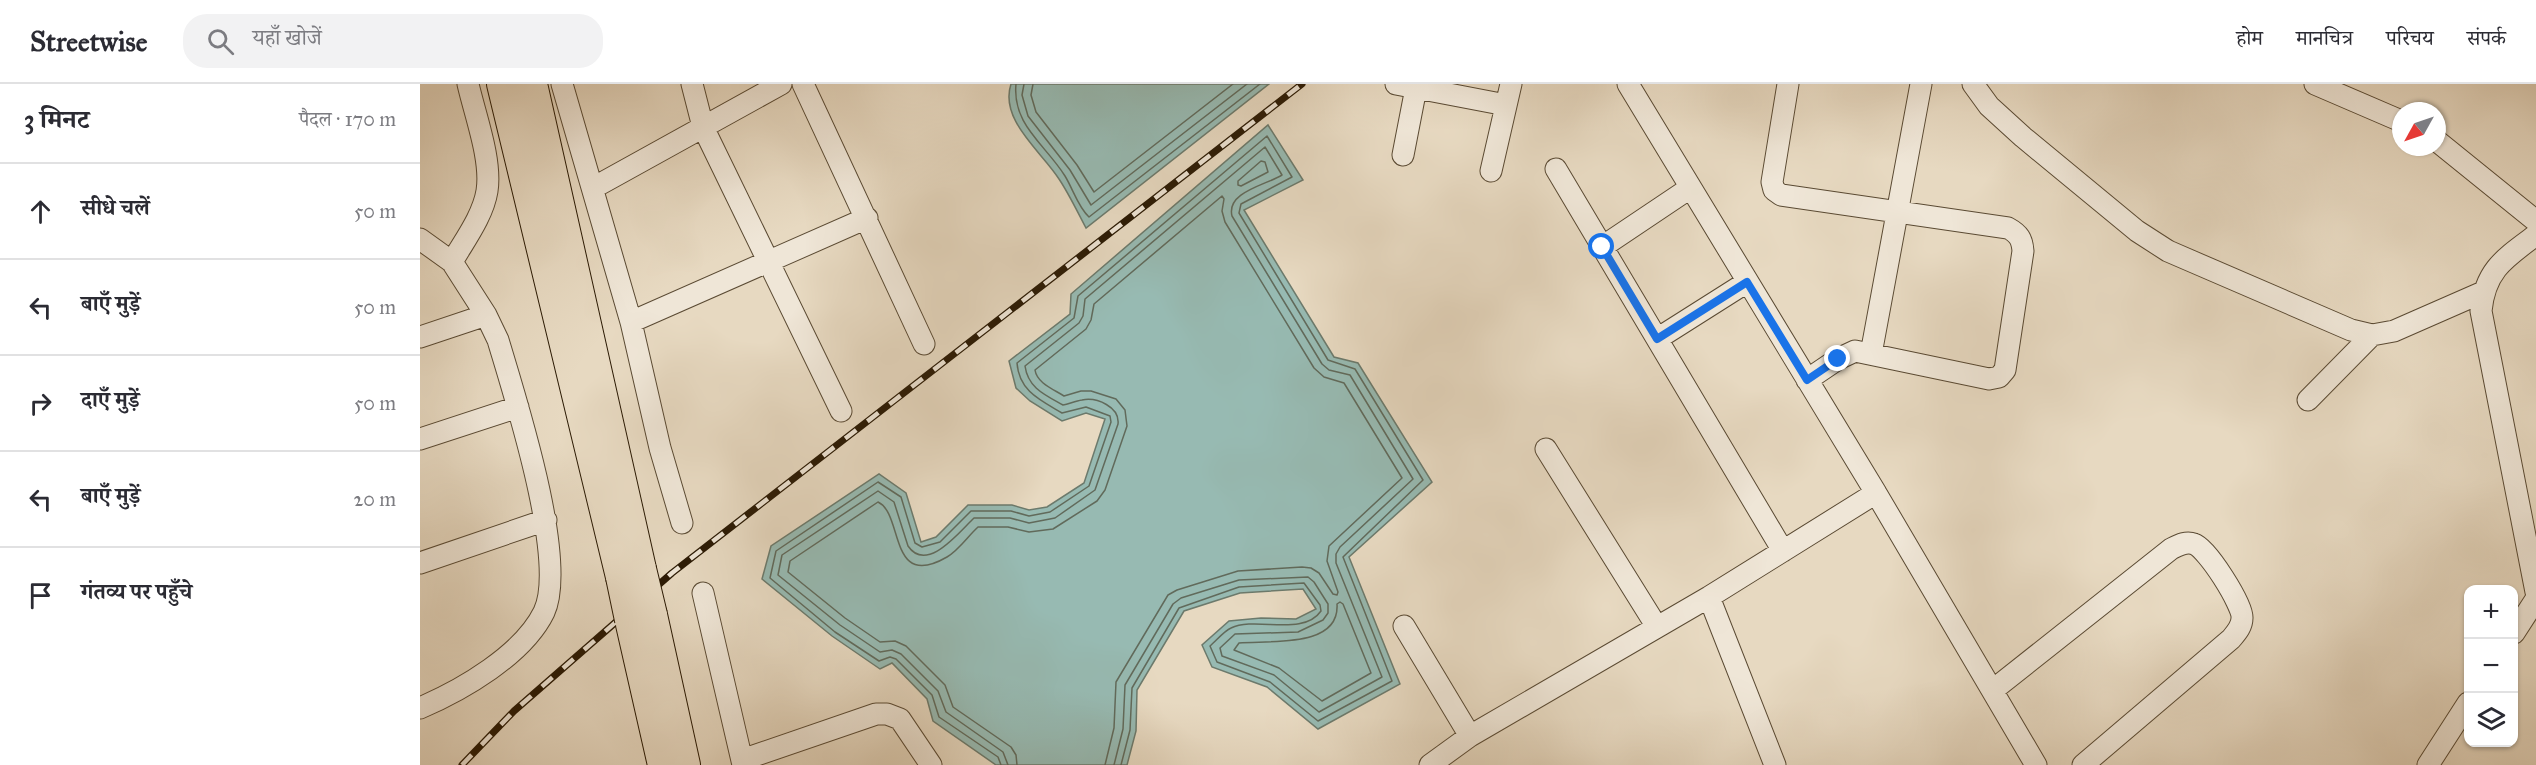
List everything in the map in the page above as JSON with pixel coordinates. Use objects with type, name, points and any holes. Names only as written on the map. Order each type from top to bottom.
[{"type":"highway","points":[[502,84],[631,573]]},
{"type":"highway","points":[[532,84],[631,573],[641,617],[685,765]]},
{"type":"highway","points":[[641,617],[663,765]]},
{"type":"street","points":[[452,262],[482,208],[487,190],[486,166],[468,84]]},
{"type":"street","points":[[562,84],[631,322],[660,448],[682,523]]},
{"type":"street","points":[[692,84],[703,127],[841,411]]},
{"type":"street","points":[[803,84],[924,344]]},
{"type":"street","points":[[1491,171],[1511,84]]},
{"type":"street","points":[[1628,84],[1876,493],[2036,765]]},
{"type":"street","points":[[1788,84],[1772,182],[1774,190],[1781,195],[2008,228],[2017,233],[2022,240],[2024,251],[2007,360],[2005,370],[1999,377],[1989,379],[1855,351],[1848,353],[1807,380]]},
{"type":"street","points":[[1871,354],[1921,84]]},
{"type":"street","points":[[1973,84],[1989,106],[2023,137],[2137,231],[2168,251],[2351,330],[2372,335],[2394,331],[2482,292]]},
{"type":"street","points":[[2315,84],[2392,117]]},
{"type":"street","points":[[1403,155],[1406,86],[1506,105]]},
{"type":"street","points":[[593,188],[771,87]]},
{"type":"street","points":[[2446,148],[2536,221]]},
{"type":"street","points":[[1556,169],[1783,551]]},
{"type":"street","points":[[1602,247],[1690,188]]},
{"type":"street","points":[[631,322],[867,218]]},
{"type":"street","points":[[2536,235],[2503,259],[2491,274],[2482,292],[2481,311],[2536,592]]},
{"type":"street","points":[[420,239],[452,262],[486,315],[498,340],[518,407],[546,520],[551,583],[545,610],[533,630],[492,668],[454,693],[420,708]]},
{"type":"street","points":[[1657,339],[1747,282]]},
{"type":"street","points":[[420,337],[486,315]]},
{"type":"street","points":[[2308,400],[2372,335]]},
{"type":"street","points":[[420,439],[518,407]]},
{"type":"street","points":[[1546,449],[1657,627]]},
{"type":"street","points":[[1430,765],[1470,736],[1709,597],[1876,493]]},
{"type":"street","points":[[420,563],[546,520]]},
{"type":"street","points":[[1993,690],[2171,549],[2182,543],[2193,543],[2204,549],[2238,604],[2243,618],[2240,628],[2231,639],[2083,765]]},
{"type":"street","points":[[703,593],[743,763],[876,714],[887,714],[900,719],[931,765]]},
{"type":"street","points":[[1709,597],[1775,765]]},
{"type":"street","points":[[2518,627],[2536,599]]},
{"type":"street","points":[[1404,626],[1470,736]]},
{"type":"street","points":[[2428,765],[2464,711]]},
{"type":"water","points":[[1011,84],[1269,84],[1086,228],[1059,179],[1016,123],[1009,97]]},
{"type":"water","points":[[1268,125],[1303,180],[1244,210],[1334,357],[1358,363],[1432,482],[1349,557],[1400,684],[1318,729],[1267,687],[1212,667],[1202,645],[1229,621],[1261,618],[1296,619],[1316,609],[1303,589],[1240,593],[1184,611],[1137,690],[1136,731],[1127,765],[996,765],[933,721],[927,699],[892,663],[880,669],[832,636],[762,579],[771,546],[879,474],[906,493],[921,542],[936,537],[968,505],[1012,505],[1029,510],[1047,507],[1084,483],[1105,419],[1086,413],[1062,421],[1030,401],[1016,388],[1009,361],[1070,314],[1071,294]]},
{"type":"railway","points":[[462,765],[514,711],[672,573],[1302,84]]},
{"type":"route","points":[[1602,247],[1657,339],[1747,282],[1807,380],[1838,359]]}]
